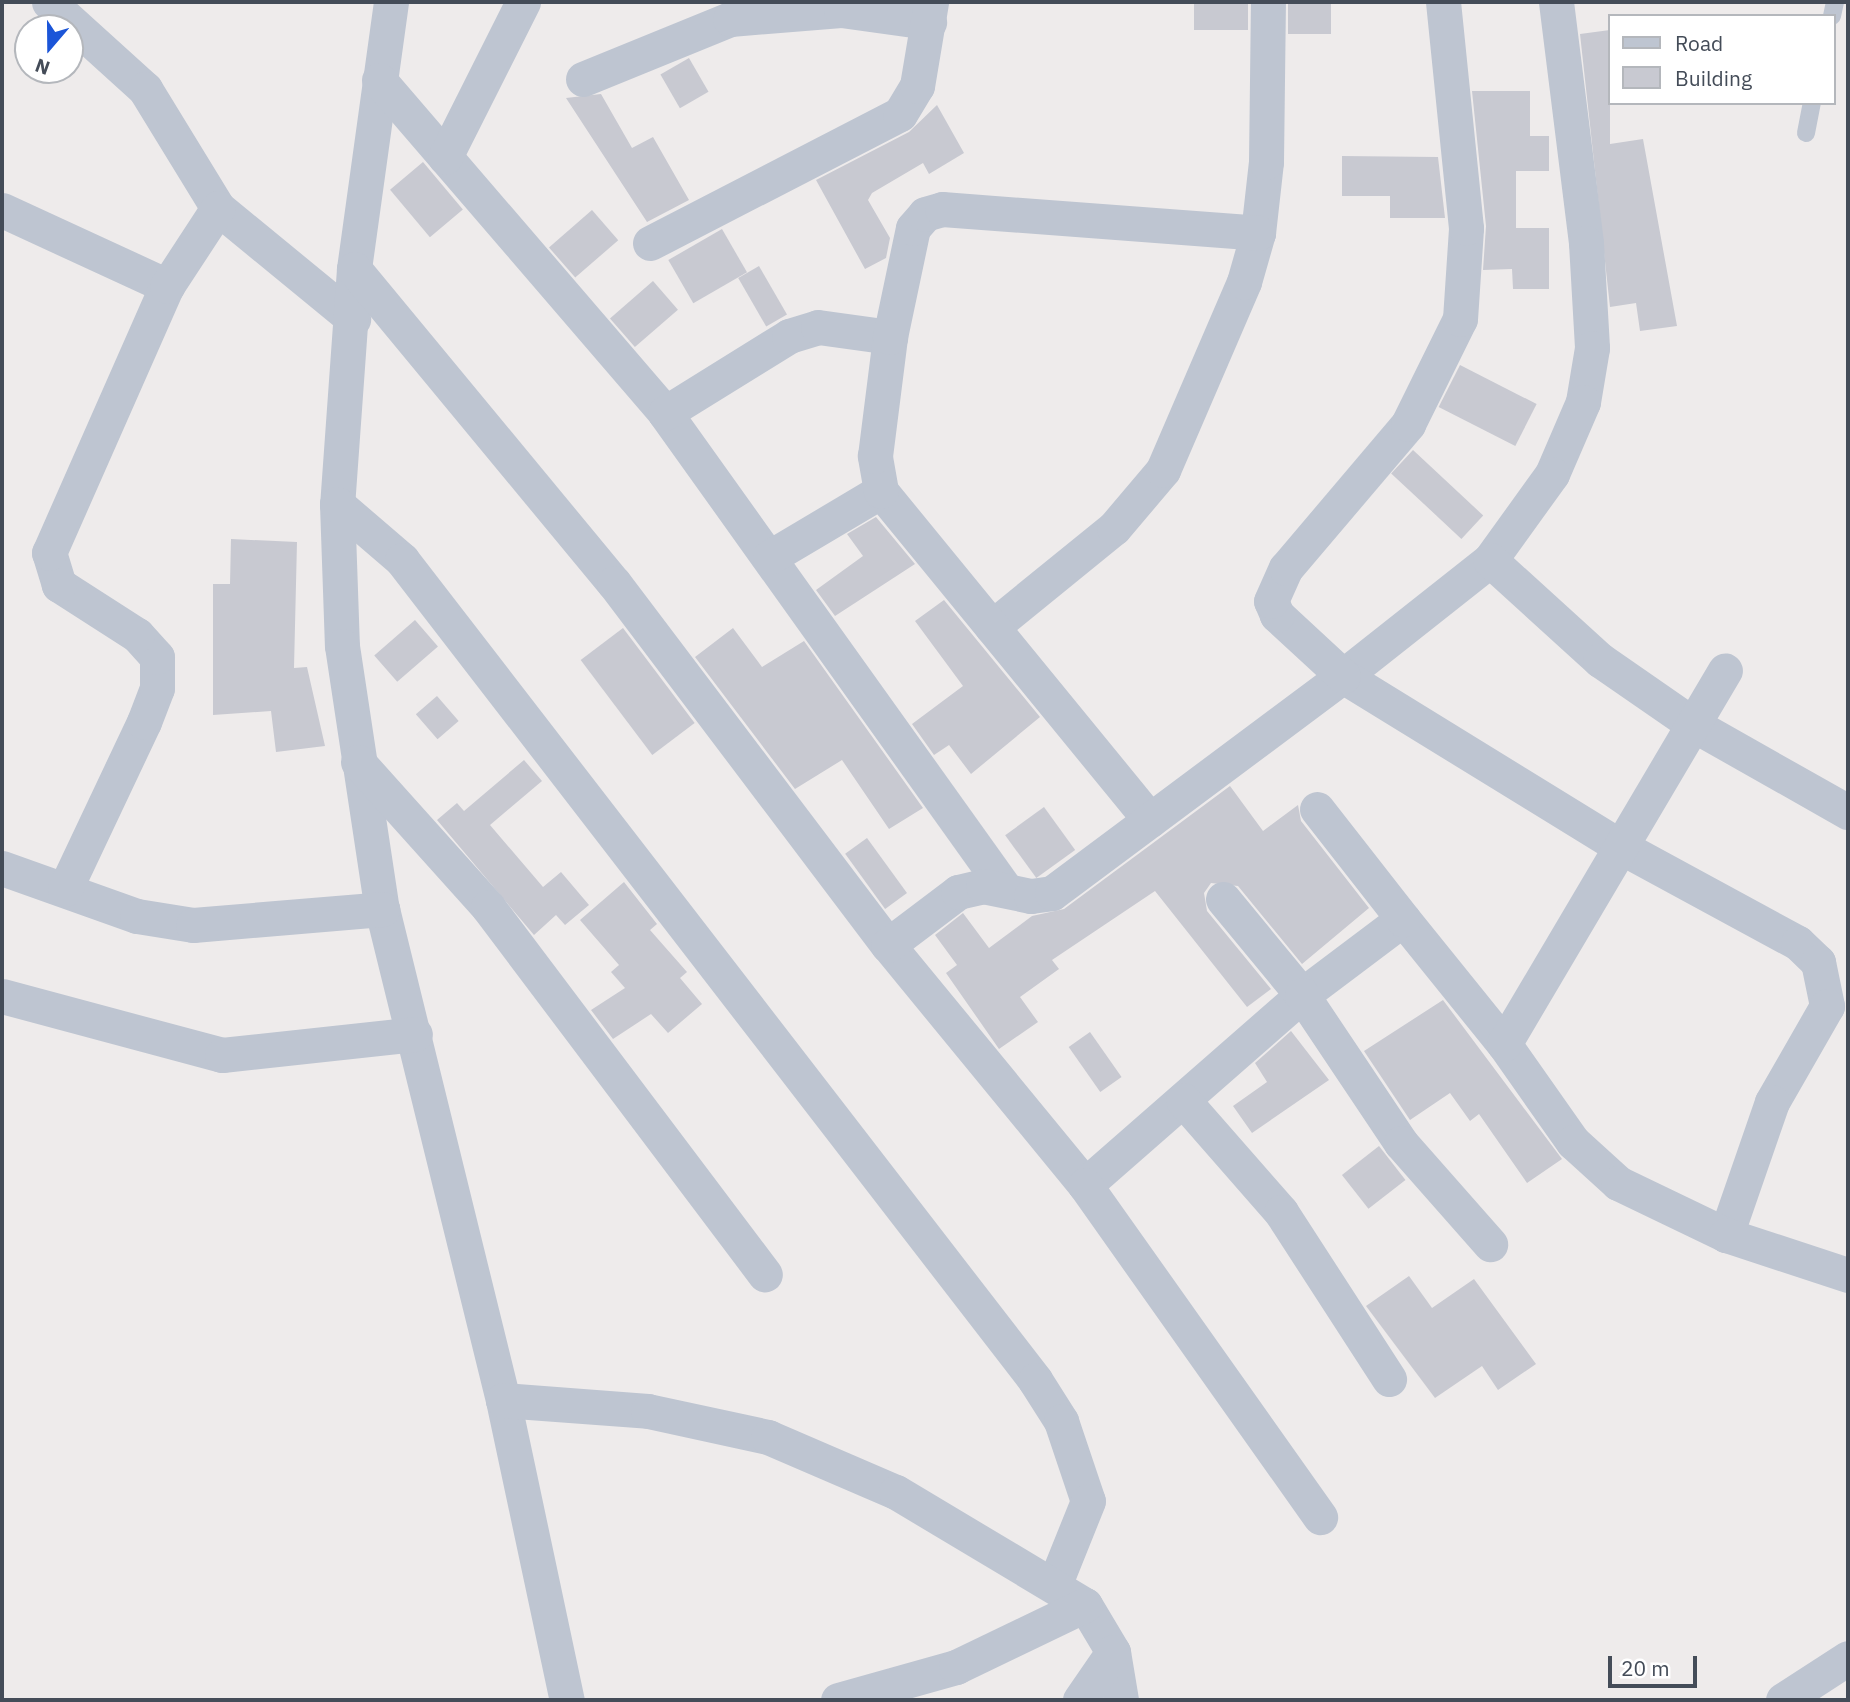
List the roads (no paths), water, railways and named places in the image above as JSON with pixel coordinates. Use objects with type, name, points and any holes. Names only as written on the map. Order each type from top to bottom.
[{"type":"street","points":[[49,2],[145,89],[218,208],[353,319]]},
{"type":"street","points":[[391,2],[354,269],[353,319],[337,504],[342,646],[382,909],[415,1034],[503,1400],[567,1700]]},
{"type":"street","points":[[445,157],[523,2]]},
{"type":"street","points":[[992,627],[1114,528],[1163,470],[1244,282],[1258,233],[1266,162],[1268,2]]},
{"type":"street","points":[[1443,2],[1466,228],[1460,319],[1408,424],[1286,568],[1271,601],[1277,615],[1343,676],[1623,848],[1798,943],[1818,962],[1827,984],[1827,1006],[1772,1102],[1726,1235]]},
{"type":"street","points":[[888,945],[958,892],[983,886],[1052,893],[1343,676],[1490,560],[1552,474],[1583,402],[1592,348],[1587,243],[1556,2]]},
{"type":"street","points":[[583,79],[730,19],[841,10],[930,12],[917,86],[900,114],[650,243]]},
{"type":"street","points":[[379,80],[665,413],[1006,890]]},
{"type":"street","points":[[65,889],[144,722],[157,688],[157,657],[137,635],[59,585],[49,553],[167,286],[218,208]]},
{"type":"street","points":[[1150,820],[881,491],[874,456],[890,337],[913,228],[925,214],[942,209],[1258,233]]},
{"type":"street","points":[[2,210],[167,286]]},
{"type":"street","points":[[354,269],[614,583],[888,945],[1085,1185],[1320,1517]]},
{"type":"street","points":[[665,413],[789,336],[818,327],[890,337]]},
{"type":"street","points":[[770,557],[881,491]]},
{"type":"street","points":[[337,504],[402,560],[1035,1380],[1061,1421],[1088,1501],[1055,1583]]},
{"type":"street","points":[[1490,560],[1556,626],[1694,725],[1848,813]]},
{"type":"street","points":[[1504,1044],[1544,968],[1623,848],[1725,670]]},
{"type":"street","points":[[358,762],[488,907],[765,1274]]},
{"type":"street","points":[[1317,809],[1504,1044],[1573,1142],[1618,1183],[1726,1235],[1848,1275]]},
{"type":"street","points":[[2,868],[137,916],[193,925],[382,909]]},
{"type":"street","points":[[1223,899],[1301,995],[1401,1143],[1490,1244]]},
{"type":"street","points":[[1085,1185],[1301,995],[1403,919]]},
{"type":"street","points":[[2,996],[222,1055],[415,1034]]},
{"type":"street","points":[[1182,1100],[1295,1231],[1389,1379]]},
{"type":"street","points":[[503,1400],[648,1411],[768,1437],[896,1492],[1055,1583],[1085,1605],[1113,1652],[1121,1700]]},
{"type":"street","points":[[838,1700],[956,1667],[1085,1605]]},
{"type":"street","points":[[1080,1700],[1113,1652]]},
{"type":"street","points":[[1783,1700],[1848,1658]]},
{"type":"lane","points":[[1806,133],[1812,105]]}]
